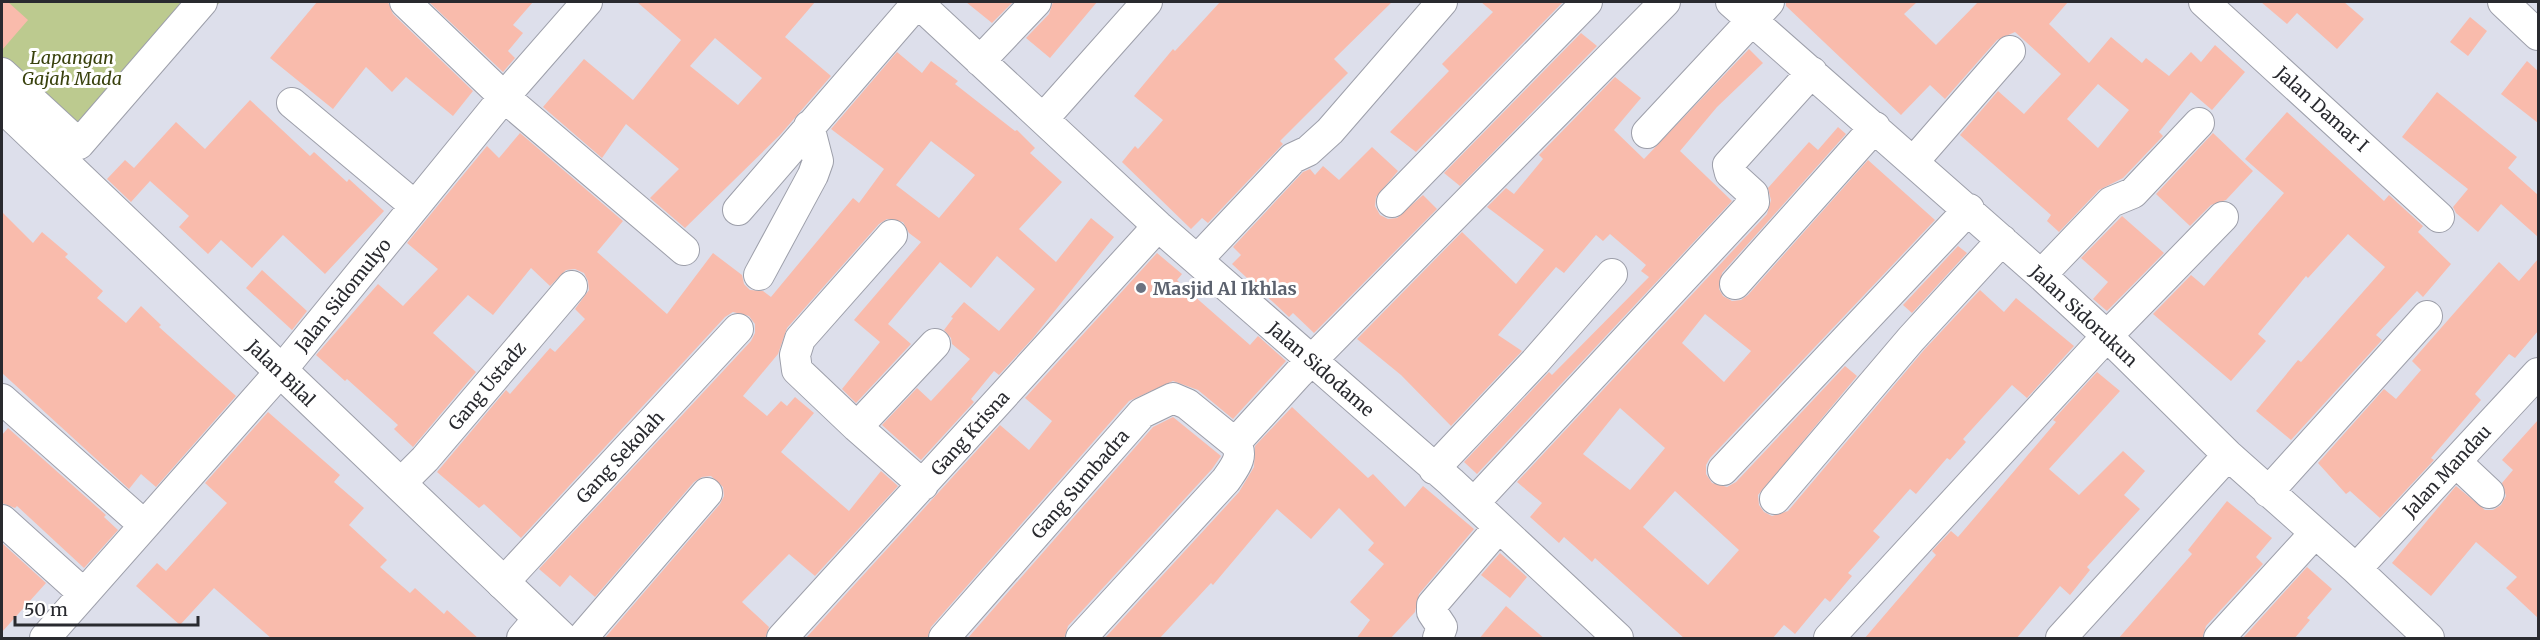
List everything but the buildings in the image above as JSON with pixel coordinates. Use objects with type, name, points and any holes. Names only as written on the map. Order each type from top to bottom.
[{"type":"main road","name":"Jalan Bilal","points":[[2,105],[70,153],[280,372],[502,584],[541,632]]},
{"type":"street","points":[[2,73],[70,153],[202,2]]},
{"type":"street","points":[[405,2],[504,97],[684,250]]},
{"type":"street","name":"Jalan Sidomulyo","points":[[50,637],[84,594],[280,372],[504,97],[587,2]]},
{"type":"street","points":[[738,210],[918,2]]},
{"type":"street","name":"Jalan Sidodame","points":[[918,2],[1158,226],[1474,503],[1618,639]]},
{"type":"street","points":[[980,61],[1036,2]]},
{"type":"street","points":[[1043,119],[1147,2]]},
{"type":"street","points":[[1197,260],[1293,158],[1308,150],[1330,131],[1442,2]]},
{"type":"street","points":[[1392,202],[1587,2]]},
{"type":"street","points":[[1081,639],[1226,480],[1239,461],[1239,448],[1235,443],[1311,361],[1665,2]]},
{"type":"street","name":"Jalan Damar I","points":[[2204,2],[2439,217]]},
{"type":"street","points":[[2503,2],[2538,35]]},
{"type":"street","points":[[1647,133],[1750,8]]},
{"type":"street","name":"Jalan Sidorukun","points":[[1750,8],[1812,72],[2041,275],[2107,336],[2228,455],[2356,569],[2429,639]]},
{"type":"street","points":[[1914,161],[2010,51]]},
{"type":"street","points":[[1474,503],[1754,202],[1753,194],[1730,173],[1728,165],[1812,72]]},
{"type":"street","points":[[292,103],[415,206]]},
{"type":"street","points":[[2041,275],[2111,202],[2133,193],[2199,123]]},
{"type":"street","points":[[759,275],[813,175],[818,161],[809,126]]},
{"type":"street","points":[[1736,284],[1875,127]]},
{"type":"street","points":[[1724,470],[1969,209]]},
{"type":"street","points":[[1829,639],[2107,336],[2223,217]]},
{"type":"street","name":"Gang Krisna","points":[[782,639],[1158,226]]},
{"type":"street","points":[[892,235],[800,339],[795,355],[797,370],[857,428],[923,485]]},
{"type":"street","points":[[1775,499],[1911,339],[2002,240]]},
{"type":"street","points":[[1434,469],[1535,362],[1612,274]]},
{"type":"street","name":"Gang Ustadz","points":[[399,485],[425,459],[572,285]]},
{"type":"street","points":[[2268,492],[2427,316]]},
{"type":"street","name":"Gang Sekolah","points":[[502,584],[738,329]]},
{"type":"street","points":[[857,428],[935,344]]},
{"type":"street","name":"Jalan Mandau","points":[[2356,569],[2538,373]]},
{"type":"street","name":"Gang Sumbadra","points":[[944,639],[1142,413],[1173,398],[1186,404],[1235,443]]},
{"type":"street","points":[[2,399],[144,525]]},
{"type":"street","points":[[2061,639],[2228,455]]},
{"type":"street","points":[[2456,462],[2489,493]]},
{"type":"street","points":[[582,639],[707,493]]},
{"type":"street","points":[[2,520],[84,594]]},
{"type":"street","points":[[1438,639],[1442,627],[1432,612],[1432,605],[1499,527]]},
{"type":"street","points":[[2219,639],[2315,533]]},
{"type":"green space","name":"Lapangan Gajah Mada","points":[[2,2],[220,2],[77,163],[2,91]]},
{"type":"place","name":"Masjid Al Ikhlas","points":[[1141,288]]}]
